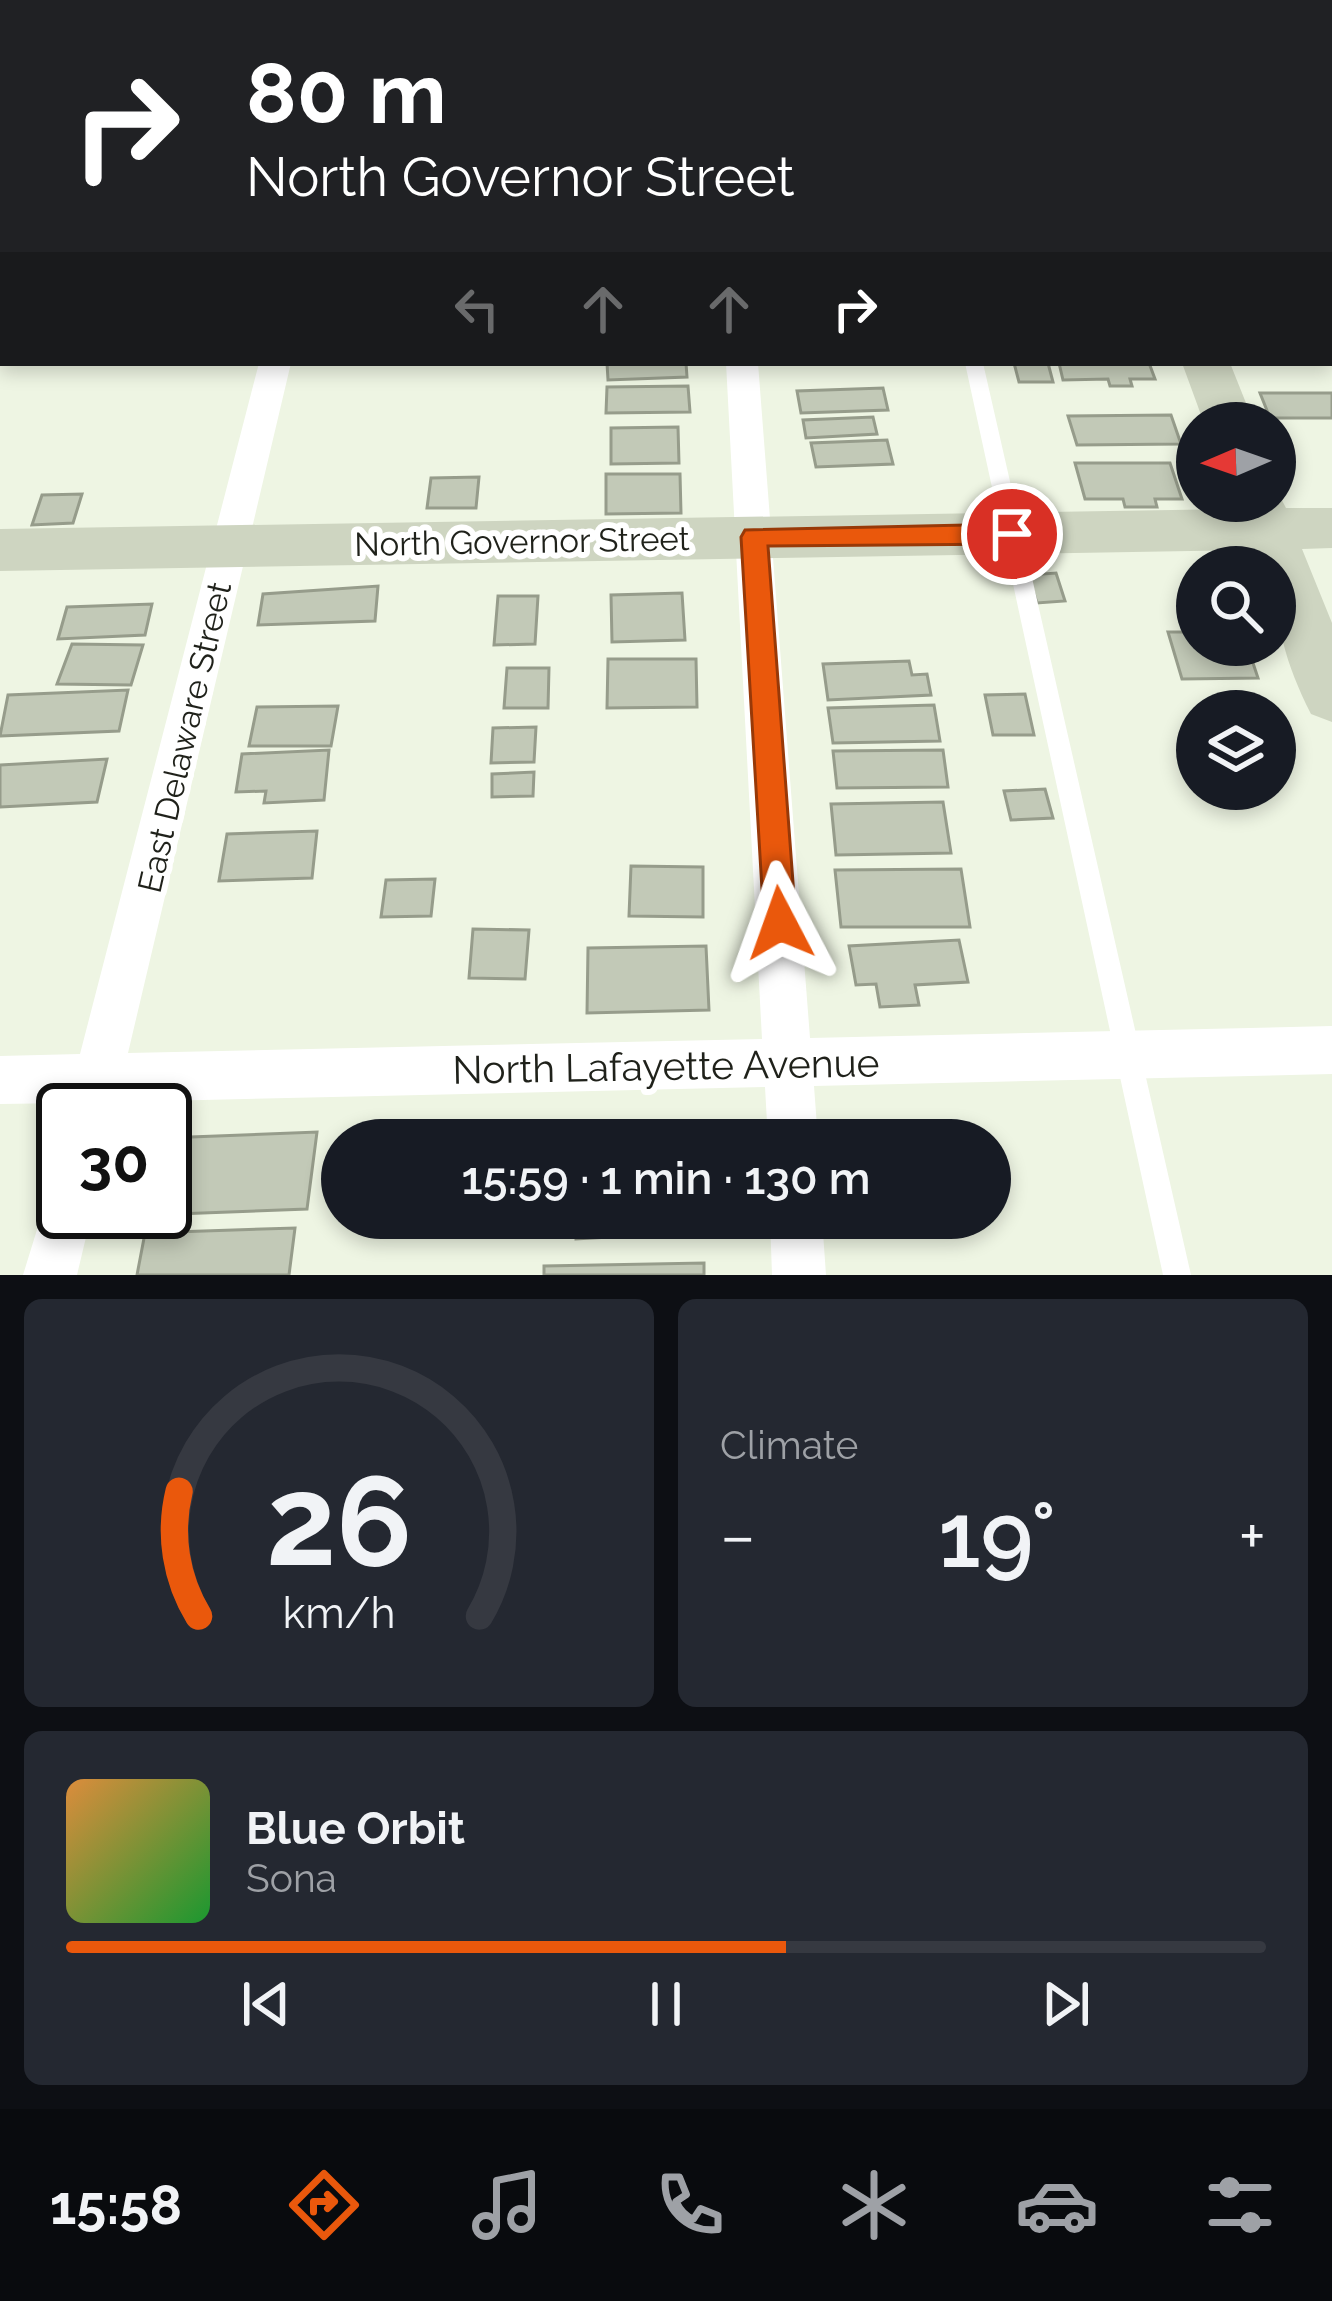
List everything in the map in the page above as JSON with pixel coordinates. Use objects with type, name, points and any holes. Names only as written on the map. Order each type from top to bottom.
[{"type":"main road","points":[[1207,366],[1220,402]]},
{"type":"main road","name":"North Governor Street","points":[[1296,521],[1332,528]]},
{"type":"main road","name":"North Governor Street","points":[[0,550],[1012,534],[1176,522]]},
{"type":"main road","points":[[1266,522],[1332,698]]},
{"type":"street","name":"East Delaware Street","points":[[97,1083],[274,366]]},
{"type":"street","points":[[742,366],[792,1119]]},
{"type":"street","name":"North Lafayette Avenue","points":[[192,1090],[789,1064],[1332,1050]]},
{"type":"street","name":"North Lafayette Avenue","points":[[0,1081],[36,1086]]},
{"type":"street","points":[[50,1275],[59,1239]]},
{"type":"street","points":[[797,1239],[799,1275]]},
{"type":"lane","points":[[975,366],[1177,1275]]},
{"type":"building","points":[[607,366],[686,366],[687,377],[608,380]]},
{"type":"building","points":[[1015,366],[1049,366],[1053,382],[1019,382]]},
{"type":"building","points":[[1060,366],[1150,366],[1155,379],[1130,379],[1132,386],[1110,386],[1108,379],[1063,380]]},
{"type":"building","points":[[688,386],[690,412],[606,413],[607,387]]},
{"type":"building","points":[[883,388],[888,410],[801,413],[797,391]]},
{"type":"building","points":[[1260,393],[1332,393],[1332,418],[1296,418],[1296,402],[1264,402]]},
{"type":"building","points":[[1171,415],[1176,444],[1077,445],[1068,416]]},
{"type":"building","points":[[873,417],[877,434],[806,438],[803,420]]},
{"type":"building","points":[[678,427],[679,463],[611,464],[611,428]]},
{"type":"building","points":[[887,440],[893,464],[816,467],[811,443]]},
{"type":"building","points":[[1075,463],[1170,463],[1176,481],[1176,499],[1155,499],[1157,507],[1125,507],[1123,499],[1085,499]]},
{"type":"building","points":[[606,474],[680,474],[681,513],[606,514]]},
{"type":"building","points":[[479,477],[476,508],[427,508],[431,478]]},
{"type":"building","points":[[82,494],[73,523],[32,525],[42,495]]},
{"type":"building","points":[[1056,573],[1065,601],[1037,603],[1028,575]]},
{"type":"building","points":[[378,586],[375,621],[258,625],[263,594]]},
{"type":"building","points":[[682,593],[685,640],[612,642],[611,595]]},
{"type":"building","points":[[498,596],[538,596],[535,644],[494,645]]},
{"type":"building","points":[[152,604],[145,635],[58,639],[67,607]]},
{"type":"building","points":[[1168,632],[1176,632],[1176,659]]},
{"type":"building","points":[[72,644],[143,645],[131,685],[57,684]]},
{"type":"building","points":[[608,659],[696,659],[697,707],[607,708]]},
{"type":"building","points":[[909,661],[912,675],[927,674],[931,695],[828,700],[823,664]]},
{"type":"building","points":[[1178,666],[1254,666],[1258,678],[1182,679]]},
{"type":"building","points":[[507,668],[549,668],[548,708],[504,708]]},
{"type":"building","points":[[128,690],[119,731],[0,736],[8,695]]},
{"type":"building","points":[[1025,694],[1034,735],[993,735],[985,695]]},
{"type":"building","points":[[934,705],[940,741],[833,743],[828,708]]},
{"type":"building","points":[[338,706],[331,746],[249,746],[257,707]]},
{"type":"building","points":[[536,727],[534,762],[491,763],[493,728]]},
{"type":"building","points":[[329,750],[324,800],[264,803],[266,791],[236,792],[242,754]]},
{"type":"building","points":[[943,750],[948,787],[837,788],[833,751]]},
{"type":"building","points":[[107,759],[97,802],[0,807],[0,765]]},
{"type":"building","points":[[534,772],[533,796],[492,797],[492,774]]},
{"type":"building","points":[[1045,789],[1053,818],[1011,820],[1004,791]]},
{"type":"building","points":[[943,802],[951,853],[836,855],[831,804]]},
{"type":"building","points":[[317,831],[312,878],[219,881],[227,834]]},
{"type":"building","points":[[631,866],[703,867],[703,917],[629,916]]},
{"type":"building","points":[[961,869],[970,927],[841,927],[835,870]]},
{"type":"building","points":[[435,879],[431,916],[381,917],[386,880]]},
{"type":"building","points":[[473,929],[529,930],[525,979],[469,978]]},
{"type":"building","points":[[959,940],[968,982],[915,985],[919,1005],[880,1007],[876,984],[856,985],[849,946]]},
{"type":"building","points":[[706,946],[709,1010],[587,1013],[588,948]]},
{"type":"building","points":[[317,1132],[307,1209],[192,1213],[192,1137]]},
{"type":"building","points":[[295,1228],[289,1275],[137,1275],[144,1239],[192,1239],[192,1231]]},
{"type":"building","points":[[704,1263],[704,1275],[544,1275],[544,1266]]},
{"type":"route","points":[[780,923],[754,537],[1012,534]]}]
